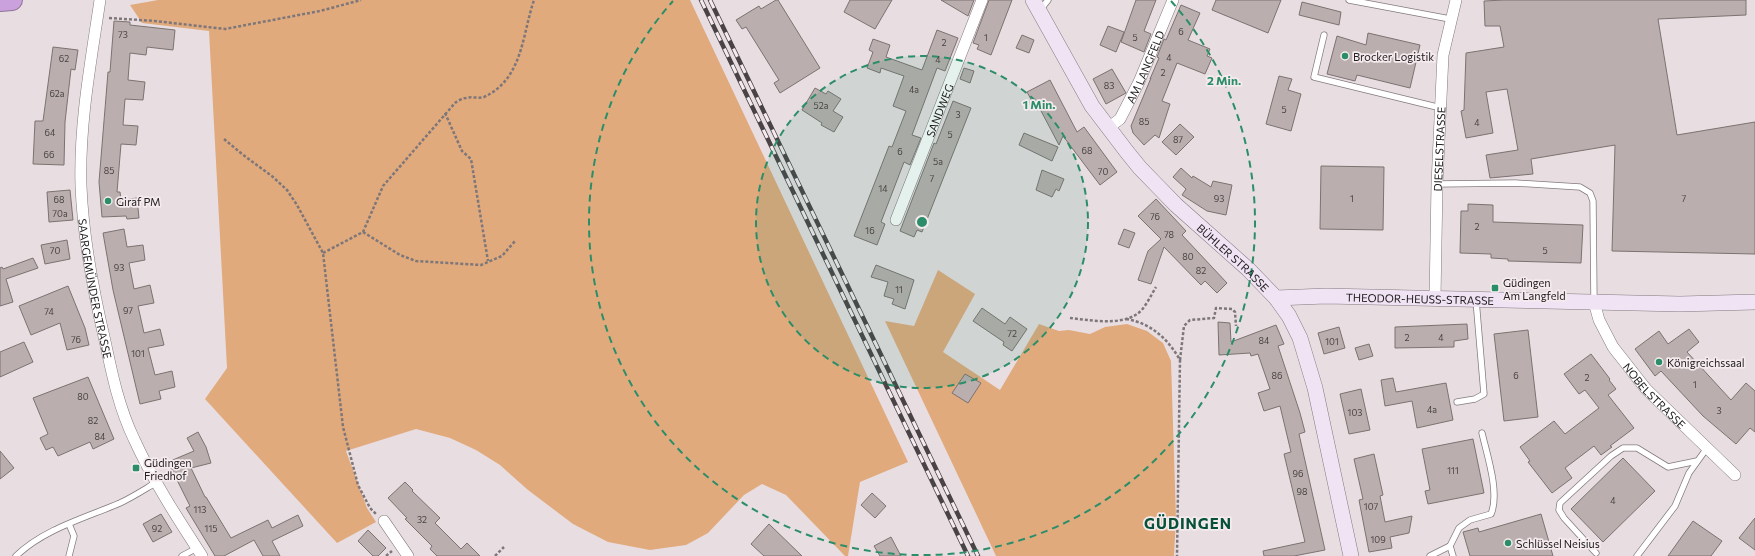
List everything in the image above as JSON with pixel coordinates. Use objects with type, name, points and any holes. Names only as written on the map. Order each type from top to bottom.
[{"type":"highway","points":[[0,1],[13,0]]},
{"type":"main road","name":"BÜHLER STRASSE","points":[[1040,4],[1092,106],[1108,128],[1140,168],[1172,200],[1248,270],[1276,298],[1289,316],[1300,338],[1315,388],[1351,556]]},
{"type":"main road","name":"THEODOR-HEUSS-STRASSE","points":[[1276,298],[1326,296],[1680,304],[1755,302]]},
{"type":"street","name":"SAARGEMÜNDER STRASSE","points":[[100,0],[86,99],[82,147],[81,185],[89,264],[103,334],[123,413],[134,440],[157,482],[200,552]]},
{"type":"street","name":"SANDWEG","points":[[896,220],[982,0]]},
{"type":"street","name":"AM LANGFELD","points":[[1108,128],[1120,119],[1136,88],[1173,0]]},
{"type":"street","name":"DIESELSTRASSE","points":[[1435,299],[1437,184],[1443,55],[1450,19],[1456,0]]},
{"type":"street","name":"NOBELSTRASSE","points":[[1594,302],[1599,320],[1613,347],[1646,389],[1735,475]]},
{"type":"street","points":[[384,522],[408,556]]},
{"type":"lane","points":[[0,9],[7,2],[13,0]]},
{"type":"lane","points":[[1349,0],[1450,19]]},
{"type":"lane","points":[[1324,35],[1314,78],[1441,108]]},
{"type":"lane","points":[[1437,184],[1515,183],[1551,185],[1580,187],[1590,193],[1593,201],[1592,269],[1594,302]]},
{"type":"lane","points":[[1457,402],[1475,399],[1484,394],[1476,300]]},
{"type":"lane","points":[[1430,556],[1450,546],[1459,528],[1470,520],[1491,514],[1494,506],[1494,489],[1482,433]]},
{"type":"lane","points":[[1596,553],[1564,518],[1559,510],[1560,503],[1611,456],[1623,448],[1637,448],[1668,467],[1697,461]]},
{"type":"lane","points":[[1637,556],[1675,506],[1689,473],[1708,448]]},
{"type":"lane","points":[[16,556],[46,536],[69,524],[120,503],[157,482]]},
{"type":"lane","points":[[69,524],[74,536],[69,556]]},
{"type":"lane","points":[[1450,546],[1453,556]]},
{"type":"lane","points":[[182,556],[200,552]]},
{"type":"path","points":[[97,18],[155,21],[225,29],[320,11],[361,0]]},
{"type":"path","points":[[323,253],[362,232],[383,186],[455,102],[466,98],[482,98],[498,89],[513,71],[523,43],[534,0]]},
{"type":"path","points":[[445,113],[462,151],[471,159],[488,261]]},
{"type":"path","points":[[224,139],[273,177],[287,190],[297,205],[323,253],[343,427],[358,485],[370,508],[384,522]]},
{"type":"path","points":[[362,232],[400,255],[416,261],[481,264],[495,260],[502,256],[515,241]]},
{"type":"path","points":[[1070,318],[1098,322],[1126,319],[1138,314],[1156,286]]},
{"type":"path","points":[[1177,556],[1180,360],[1184,326],[1190,320],[1214,318],[1216,308],[1232,309],[1235,312],[1236,326]]},
{"type":"path","points":[[1126,319],[1142,323],[1152,328],[1173,348],[1180,360]]},
{"type":"path","points":[[495,556],[504,547]]},
{"type":"shaded area","points":[[158,0],[690,0],[908,462],[860,482],[848,556],[845,556],[786,495],[762,484],[744,495],[708,533],[686,545],[650,550],[608,542],[573,524],[528,490],[500,465],[476,450],[450,438],[416,429],[346,451],[367,508],[376,522],[337,543],[205,399],[227,368],[209,31],[142,23],[130,5]]},
{"type":"shaded area","points":[[938,270],[975,294],[943,352],[1000,390],[1039,324],[1059,331],[1069,330],[1090,334],[1105,327],[1127,324],[1147,331],[1163,343],[1171,361],[1176,518],[1174,556],[996,556],[885,321],[914,326]]},
{"type":"building","points":[[778,0],[820,68],[780,93],[774,83],[779,80],[746,27],[742,29],[736,20],[759,6],[761,9]]},
{"type":"building","points":[[850,0],[892,0],[875,29],[844,12]]},
{"type":"building","points":[[941,0],[974,0],[968,16]]},
{"type":"building","points":[[989,0],[1012,0],[991,55],[977,49],[979,45],[973,43]]},
{"type":"building","points":[[1136,0],[1156,0],[1144,31],[1151,34],[1144,52],[1121,42]]},
{"type":"building","points":[[1216,0],[1281,0],[1268,33],[1212,10]]},
{"type":"building","points":[[1746,0],[1746,15],[1658,19],[1677,135],[1755,122],[1755,254],[1612,251],[1615,145],[1531,159],[1533,174],[1490,178],[1486,155],[1518,150],[1507,89],[1486,92],[1493,133],[1466,138],[1461,111],[1464,110],[1466,53],[1504,47],[1500,26],[1485,26],[1484,1]]},
{"type":"building","points":[[1302,2],[1341,12],[1339,25],[1299,15]]},
{"type":"building","points":[[1181,5],[1200,13],[1188,40],[1210,49],[1207,56],[1212,58],[1205,74],[1177,63],[1162,101],[1170,104],[1159,138],[1155,135],[1144,145],[1133,133],[1131,126],[1159,58],[1157,57],[1164,39],[1166,40]]},
{"type":"building","points":[[114,21],[130,22],[130,25],[175,30],[173,50],[147,47],[146,55],[130,53],[128,80],[145,82],[143,100],[125,99],[123,125],[138,126],[136,145],[121,144],[117,192],[120,192],[121,200],[137,198],[139,218],[127,219],[126,216],[102,217],[99,182],[108,72],[110,72]]},
{"type":"building","points":[[1108,26],[1124,32],[1116,52],[1100,45]]},
{"type":"building","points":[[937,30],[958,38],[945,71],[937,68],[912,135],[921,138],[910,165],[904,162],[881,222],[885,224],[877,245],[854,236],[889,146],[892,147],[906,111],[893,106],[904,76],[881,68],[880,73],[867,68],[873,52],[869,50],[873,39],[890,45],[886,57],[922,70]]},
{"type":"building","points":[[1368,33],[1420,45],[1410,88],[1357,75],[1355,81],[1327,74],[1337,36],[1366,45]]},
{"type":"building","points":[[1022,35],[1034,40],[1029,53],[1016,48]]},
{"type":"building","points":[[53,47],[78,50],[75,70],[71,69],[65,122],[64,165],[33,164],[35,121],[43,121]]},
{"type":"building","points":[[964,68],[974,71],[970,83],[960,79]]},
{"type":"building","points":[[1112,69],[1126,93],[1106,104],[1093,79]]},
{"type":"building","points":[[1279,76],[1292,79],[1288,90],[1301,94],[1291,131],[1266,124]]},
{"type":"building","points":[[1050,80],[1077,132],[1084,127],[1117,172],[1100,185],[1063,136],[1059,145],[1040,109],[1037,110],[1027,92]]},
{"type":"building","points":[[815,88],[826,94],[828,91],[841,99],[833,111],[843,117],[834,132],[821,125],[822,123],[802,110]]},
{"type":"building","points":[[953,101],[971,108],[922,232],[917,230],[914,237],[900,231],[934,143],[936,144]]},
{"type":"building","points":[[1180,124],[1194,137],[1176,155],[1162,142]]},
{"type":"building","points":[[1024,133],[1058,147],[1052,161],[1019,145]]},
{"type":"building","points":[[1321,166],[1384,167],[1383,230],[1320,229]]},
{"type":"building","points":[[1181,168],[1192,178],[1193,176],[1211,187],[1213,181],[1232,185],[1226,215],[1207,211],[1182,195],[1186,189],[1173,177]]},
{"type":"building","points":[[1042,170],[1064,179],[1059,191],[1056,189],[1052,197],[1036,190]]},
{"type":"building","points":[[70,190],[73,220],[49,222],[47,192]]},
{"type":"building","points":[[1156,199],[1186,231],[1182,235],[1227,283],[1217,293],[1205,281],[1201,285],[1164,247],[1151,284],[1138,280],[1148,251],[1161,239],[1138,216]]},
{"type":"building","points":[[1468,204],[1493,205],[1493,222],[1583,225],[1581,263],[1508,261],[1508,259],[1491,258],[1491,254],[1460,253],[1461,211],[1468,211]]},
{"type":"building","points":[[124,229],[127,247],[143,245],[145,260],[129,263],[134,289],[150,285],[154,303],[138,306],[144,333],[160,329],[164,345],[148,348],[155,375],[172,371],[175,387],[159,391],[161,399],[140,404],[113,290],[103,233]]},
{"type":"building","points":[[1124,229],[1135,233],[1129,248],[1118,244]]},
{"type":"building","points":[[67,240],[70,259],[45,264],[41,245]]},
{"type":"building","points":[[33,258],[38,268],[6,279],[13,302],[0,306],[0,268],[2,267],[3,269]]},
{"type":"building","points":[[876,265],[914,280],[905,309],[892,304],[894,299],[884,296],[888,282],[871,277]]},
{"type":"building","points":[[68,286],[85,328],[89,345],[67,350],[60,323],[31,335],[19,306]]},
{"type":"building","points":[[982,308],[1005,324],[1010,317],[1027,329],[1012,351],[1003,345],[1004,342],[973,321]]},
{"type":"building","points":[[1218,322],[1230,323],[1231,342],[1276,325],[1284,344],[1278,346],[1305,432],[1299,434],[1325,550],[1294,556],[1264,556],[1263,551],[1305,542],[1284,454],[1291,452],[1280,406],[1264,411],[1258,393],[1270,389],[1258,354],[1251,356],[1250,353],[1219,355]]},
{"type":"building","points":[[1467,324],[1468,339],[1454,341],[1454,347],[1395,348],[1395,327]]},
{"type":"building","points":[[1339,327],[1345,348],[1324,354],[1318,333]]},
{"type":"building","points":[[1689,329],[1699,342],[1687,352],[1731,400],[1746,383],[1755,391],[1755,432],[1750,428],[1736,444],[1703,416],[1661,371],[1655,376],[1635,349],[1659,331],[1668,344]]},
{"type":"building","points":[[1528,330],[1538,417],[1504,421],[1494,334]]},
{"type":"building","points":[[24,342],[33,362],[0,377],[0,352]]},
{"type":"building","points":[[1369,344],[1373,356],[1359,360],[1355,348]]},
{"type":"building","points":[[1591,354],[1616,389],[1608,395],[1634,428],[1610,446],[1612,447],[1601,455],[1594,446],[1565,468],[1572,478],[1552,493],[1528,462],[1530,461],[1520,447],[1554,421],[1565,434],[1599,408],[1585,390],[1579,394],[1564,374]]},
{"type":"building","points":[[965,374],[981,383],[968,403],[952,393]]},
{"type":"building","points":[[88,377],[114,439],[93,449],[90,442],[58,456],[53,447],[46,450],[40,438],[48,434],[33,398]]},
{"type":"building","points":[[1393,378],[1396,392],[1446,383],[1453,420],[1417,428],[1412,401],[1385,406],[1381,380]]},
{"type":"building","points":[[1361,389],[1370,430],[1349,434],[1340,394]]},
{"type":"building","points":[[198,432],[206,447],[211,463],[191,468],[205,497],[231,538],[268,520],[272,528],[298,515],[303,526],[272,541],[280,556],[263,556],[254,540],[224,556],[215,556],[186,508],[190,506],[168,462],[194,451],[187,438]]},
{"type":"building","points":[[1473,439],[1484,493],[1428,504],[1425,491],[1430,490],[1422,449]]},
{"type":"building","points":[[0,451],[14,468],[0,479]]},
{"type":"building","points":[[1374,454],[1383,495],[1380,496],[1385,522],[1412,516],[1409,533],[1390,537],[1392,548],[1369,552],[1359,500],[1363,499],[1354,459]]},
{"type":"building","points":[[1623,458],[1655,491],[1603,542],[1571,509]]},
{"type":"building","points":[[405,482],[413,490],[412,491],[440,518],[435,523],[461,549],[467,543],[480,556],[437,556],[430,549],[432,546],[405,519],[407,518],[388,498]]},
{"type":"building","points":[[872,493],[886,506],[875,518],[861,505]]},
{"type":"building","points":[[161,514],[172,532],[153,542],[143,524]]},
{"type":"building","name":"Schlüssel Neisius","points":[[1541,514],[1553,556],[1470,556],[1463,532],[1478,528],[1479,532]]},
{"type":"building","points":[[1755,518],[1755,550],[1739,538]]},
{"type":"building","points":[[1693,521],[1722,541],[1711,556],[1668,556]]},
{"type":"building","points":[[769,524],[802,556],[764,556],[751,544]]},
{"type":"building","points":[[368,530],[386,548],[378,556],[373,556],[358,541]]},
{"type":"building","points":[[891,537],[901,556],[880,556],[874,546]]},
{"type":"railway","points":[[701,0],[968,556]]},
{"type":"railway","points":[[710,0],[978,556]]},
{"type":"place","name":"Brocker Logistik","points":[[1345,56]]},
{"type":"place","name":"Giraf PM","points":[[108,201]]},
{"type":"place","name":"Güdingen Am Langfeld","points":[[1495,288]]},
{"type":"place","name":"Königreichssaal","points":[[1659,362]]},
{"type":"place","name":"Güdingen Friedhof","points":[[136,468]]},
{"type":"place","name":"Schlüssel Neisius","points":[[1508,543]]},
{"type":"district","name":"GÜDINGEN","points":[[1188,523]]}]
